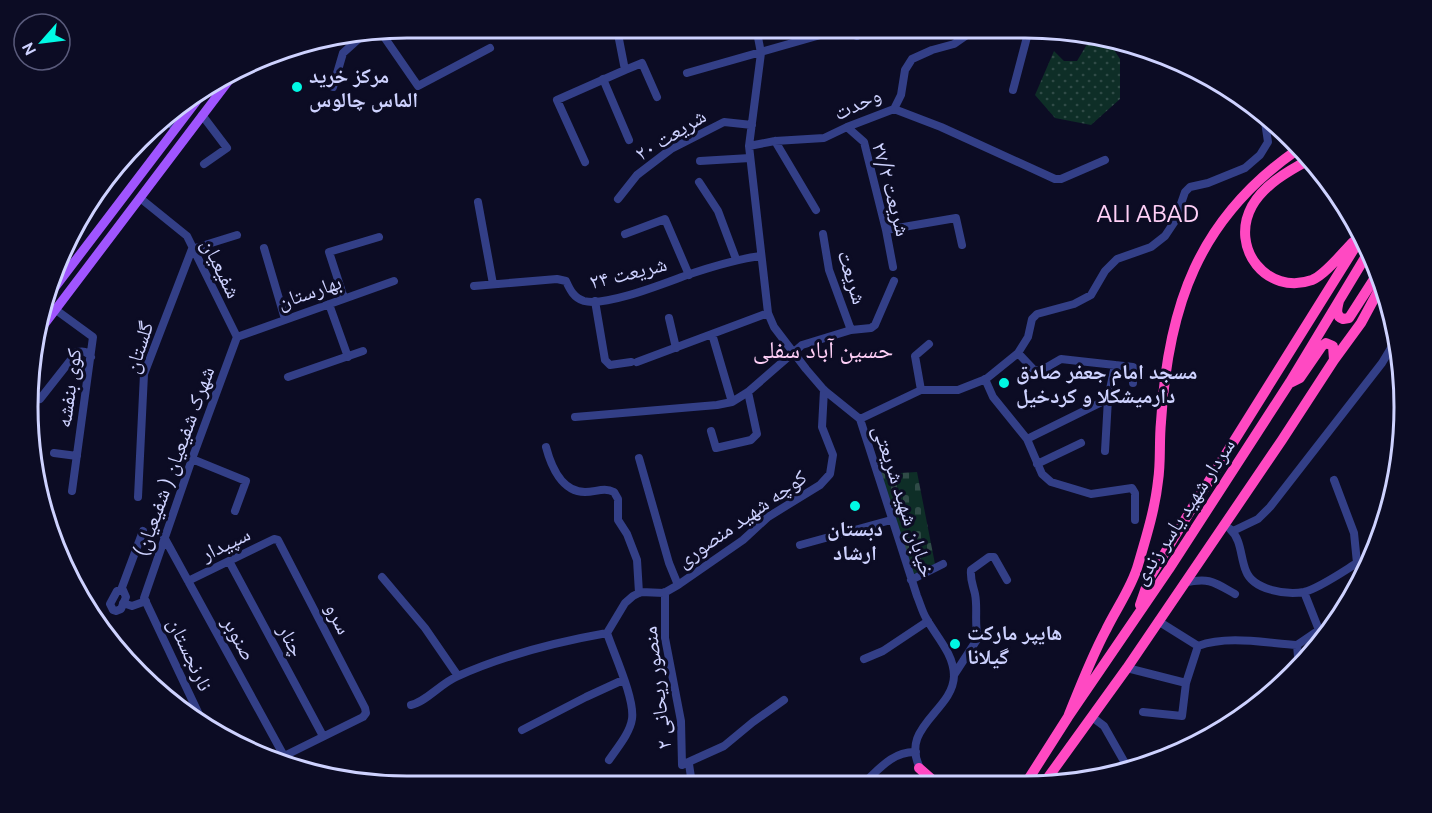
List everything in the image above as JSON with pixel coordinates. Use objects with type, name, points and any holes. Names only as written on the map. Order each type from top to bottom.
[{"type":"highway","points":[[1068,717],[1090,661],[1137,568],[1158,480],[1163,399],[1172,337],[1182,298],[1197,261],[1216,228],[1241,196],[1271,168],[1293,153]]},
{"type":"highway","points":[[1303,164],[1266,188],[1252,207],[1246,224],[1246,244],[1252,260],[1262,272],[1275,280],[1293,284],[1315,279],[1356,242]]},
{"type":"highway","points":[[1135,621],[1149,579],[1356,243]]},
{"type":"highway","name":"سردار شهید یاسر زندی","points":[[1031,776],[1068,717],[1135,621],[1290,382],[1364,260]]},
{"type":"highway","points":[[1340,298],[1336,312],[1340,318],[1346,319],[1372,281]]},
{"type":"highway","name":"سردار شهید یاسر زندی","points":[[1050,775],[1127,668],[1184,583],[1229,527],[1334,360],[1361,323],[1377,294]]},
{"type":"highway","points":[[1361,323],[1379,301]]},
{"type":"highway","points":[[1290,382],[1300,378],[1326,343],[1333,346],[1334,360]]},
{"type":"highway","points":[[919,768],[921,776]]},
{"type":"highway","points":[[919,768],[928,776]]},
{"type":"main road","points":[[48,321],[225,86]]},
{"type":"main road","points":[[60,281],[193,106]]},
{"type":"main road","points":[[138,177],[149,185]]},
{"type":"main road","points":[[81,253],[92,262]]},
{"type":"street","points":[[385,38],[418,86],[490,48]]},
{"type":"street","points":[[621,38],[625,69]]},
{"type":"street","name":"خیابان شهید شریعتی","points":[[758,38],[761,53],[749,146],[768,313],[774,327],[792,353],[824,390],[860,420],[911,580],[928,621],[946,647],[954,675]]},
{"type":"street","points":[[687,73],[808,38]]},
{"type":"street","name":"وحدت","points":[[749,146],[775,141],[824,138],[894,110],[901,95],[904,70],[912,59],[954,44],[963,38]]},
{"type":"street","points":[[1013,90],[1027,38]]},
{"type":"street","points":[[333,87],[343,53],[356,41]]},
{"type":"street","points":[[585,162],[557,100],[642,63],[657,97]]},
{"type":"street","points":[[603,79],[629,140]]},
{"type":"street","points":[[894,110],[941,127],[1055,179],[1061,179],[1105,160]]},
{"type":"street","points":[[202,115],[227,148],[204,164]]},
{"type":"street","name":"شریعت ۲۰","points":[[618,199],[637,175],[671,148],[724,122],[752,125]]},
{"type":"street","points":[[170,123],[176,128]]},
{"type":"street","points":[[860,420],[921,390],[958,390],[985,379],[1018,353],[1028,337],[1032,319],[1037,314],[1074,304],[1091,294],[1105,272],[1117,259],[1151,247],[1165,236],[1175,221],[1185,192],[1190,187],[1208,183],[1245,168],[1260,155],[1268,142],[1266,126]]},
{"type":"street","name":"شریعت ۲۷/۲","points":[[847,127],[864,142],[893,267]]},
{"type":"street","points":[[775,141],[816,210]]},
{"type":"street","points":[[700,161],[750,158]]},
{"type":"street","points":[[699,182],[718,211],[736,260]]},
{"type":"street","name":"شفیعیان","points":[[140,198],[187,236],[237,337]]},
{"type":"street","points":[[478,202],[493,284]]},
{"type":"street","points":[[886,230],[956,218],[962,245]]},
{"type":"street","points":[[625,234],[665,219],[689,274]]},
{"type":"street","name":"شریعت","points":[[822,234],[829,270],[851,330]]},
{"type":"street","points":[[192,249],[237,235]]},
{"type":"street","points":[[344,298],[329,252],[379,237]]},
{"type":"street","points":[[264,248],[285,319]]},
{"type":"street","name":"گلستان","points":[[138,497],[144,374],[192,249]]},
{"type":"street","name":"شریعت ۲۴","points":[[474,286],[557,279],[566,281],[575,297],[585,301],[595,301],[642,292],[689,274],[761,255]]},
{"type":"street","name":"بهارستان","points":[[237,337],[394,281]]},
{"type":"street","points":[[575,417],[732,402],[748,392],[802,345],[851,330],[871,328],[894,281]]},
{"type":"street","points":[[595,301],[605,360],[610,364],[634,362],[768,313]]},
{"type":"street","points":[[329,304],[348,357]]},
{"type":"street","name":"کوی بنفشه","points":[[56,310],[93,337],[72,491]]},
{"type":"street","points":[[669,318],[676,348]]},
{"type":"street","points":[[712,334],[732,402]]},
{"type":"street","name":"شهرک شفیعیان ( شفیعیان)","points":[[145,599],[164,537],[237,337]]},
{"type":"street","points":[[921,390],[915,356],[929,344]]},
{"type":"street","points":[[1358,565],[1304,592],[1263,588],[1246,574],[1238,537],[1229,527],[1258,519],[1270,507],[1390,350]]},
{"type":"street","points":[[288,377],[363,351]]},
{"type":"street","points":[[40,399],[77,352],[88,353],[91,357]]},
{"type":"street","points":[[1018,353],[1034,370],[1042,370],[1060,359],[1133,367],[1133,383]]},
{"type":"street","points":[[1105,451],[1108,399],[1115,365]]},
{"type":"street","points":[[985,379],[993,397],[1027,439],[1041,474],[1051,482],[1091,494],[1132,488],[1135,493],[1135,520]]},
{"type":"street","name":"کوچه شهید منصوری","points":[[639,593],[665,592],[678,585],[743,540],[768,517],[820,485],[830,474],[833,455],[822,427],[824,390]]},
{"type":"street","points":[[711,431],[716,448],[751,440],[757,434],[748,392]]},
{"type":"street","points":[[1027,439],[1108,399]]},
{"type":"street","points":[[1037,464],[1081,443]]},
{"type":"street","points":[[411,705],[420,704],[441,685],[458,676],[541,647],[607,633],[625,603],[639,593],[637,560],[627,534],[618,520],[618,500],[614,492],[608,489],[575,491],[562,481],[552,467],[546,447]]},
{"type":"street","points":[[54,453],[77,456]]},
{"type":"street","points":[[639,458],[669,563],[678,585]]},
{"type":"street","points":[[192,459],[246,481],[235,511]]},
{"type":"street","points":[[1334,480],[1354,533],[1360,561]]},
{"type":"street","points":[[800,546],[891,520]]},
{"type":"street","points":[[121,590],[126,595],[123,603],[120,610],[113,610],[111,607],[115,593],[121,590],[143,531]]},
{"type":"street","name":"صنوبر","points":[[164,537],[277,752]]},
{"type":"street","name":"سپیدار","points":[[188,580],[274,539],[278,540]]},
{"type":"street","name":"سرو","points":[[278,540],[366,713],[323,736]]},
{"type":"street","points":[[924,776],[919,768],[916,752],[918,736],[931,714],[948,696],[954,675],[978,638],[975,626],[975,594],[970,580],[971,570],[989,557],[994,558],[1007,580]]},
{"type":"street","name":"چنار","points":[[229,561],[323,736]]},
{"type":"street","points":[[911,580],[943,564]]},
{"type":"street","points":[[382,577],[425,628],[458,676]]},
{"type":"street","points":[[1184,583],[1202,579],[1235,594]]},
{"type":"street","name":"منصور ریحانی ۲","points":[[665,592],[665,638],[681,721],[682,765],[689,764],[724,746],[784,700]]},
{"type":"street","points":[[1304,592],[1319,629]]},
{"type":"street","points":[[123,603],[132,606],[145,599]]},
{"type":"street","name":"نارنجستان","points":[[145,599],[197,710]]},
{"type":"street","points":[[864,658],[883,651],[928,621]]},
{"type":"street","points":[[1158,621],[1198,646],[1224,641],[1297,645],[1313,638]]},
{"type":"street","points":[[607,633],[631,702],[632,720],[625,736],[609,760]]},
{"type":"street","points":[[1297,645],[1298,655]]},
{"type":"street","points":[[1143,712],[1182,716],[1186,683],[1198,646]]},
{"type":"street","points":[[1127,668],[1186,683]]},
{"type":"street","points":[[522,730],[623,680]]},
{"type":"street","points":[[1092,717],[1104,726],[1124,762]]},
{"type":"street","points":[[286,755],[323,736]]},
{"type":"street","points":[[872,776],[897,755],[904,752],[916,752]]},
{"type":"street","points":[[689,764],[691,776]]},
{"type":"green space","points":[[1088,43],[1113,48],[1120,59],[1120,99],[1091,125],[1055,118],[1035,95],[1054,51],[1064,61],[1077,61]]},
{"type":"green space","points":[[884,469],[900,473],[917,472],[935,564],[912,575],[881,473]]},
{"type":"place","name":"مرکز خرید الماس چالوس","points":[[297,87]]},
{"type":"place","name":"مسجد امام جعفر صادق دارمیشکلا و کردخیل","points":[[1004,383]]},
{"type":"place","name":"دبستان ارشاد","points":[[855,506]]},
{"type":"place","name":"هایپر مارکت گیلانا","points":[[955,644]]},
{"type":"district","name":"ALI ABAD","points":[[1148,213]]},
{"type":"district","name":"حسین آباد سفلی","points":[[823,349]]}]
